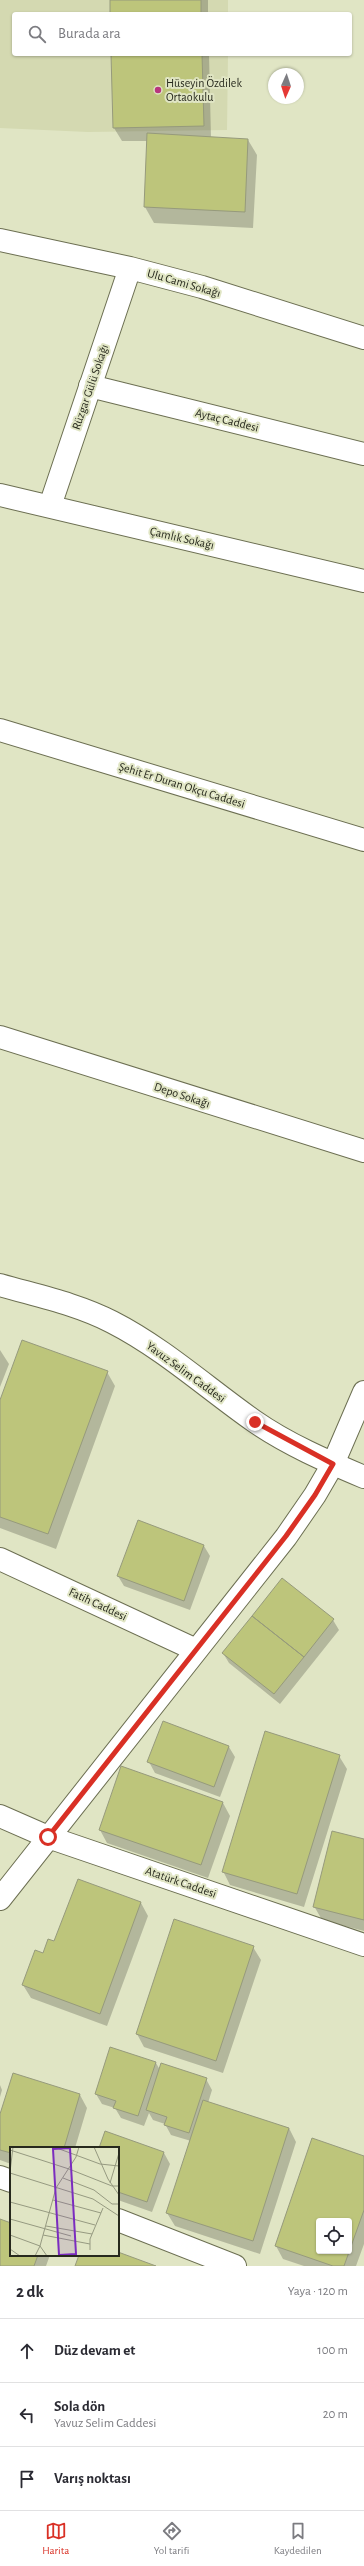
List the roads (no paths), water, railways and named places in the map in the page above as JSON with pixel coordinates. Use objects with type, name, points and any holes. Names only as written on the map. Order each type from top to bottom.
[{"type":"street","name":"Ulu Cami Sokağı","points":[[0,240],[130,268],[202,287],[364,338]]},
{"type":"street","name":"Rüzgar Gülü Sokağı","points":[[50,506],[130,268]]},
{"type":"street","name":"Aytaç Caddesi","points":[[90,386],[364,454]]},
{"type":"street","name":"Çamlık Sokağı","points":[[0,495],[364,581]]},
{"type":"street","name":"Şehit Er Duran Okçu Caddesi","points":[[0,730],[364,840]]},
{"type":"street","name":"Depo Sokağı","points":[[0,1037],[364,1152]]},
{"type":"street","name":"Yavuz Selim Caddesi","points":[[0,1285],[75,1306],[112,1322],[159,1351],[255,1422],[333,1464],[364,1477]]},
{"type":"street","points":[[0,1899],[286,1536],[315,1495],[333,1464],[364,1392]]},
{"type":"street","name":"Fatih Caddesi","points":[[0,1559],[196,1650]]},
{"type":"street","name":"Atatürk Caddesi","points":[[0,1816],[48,1837],[364,1945]]},
{"type":"street","points":[[0,2177],[10,2181]]},
{"type":"street","points":[[119,2220],[235,2266]]},
{"type":"place","name":"Hüseyin Özdilek Ortaokulu","points":[[158,90]]}]
